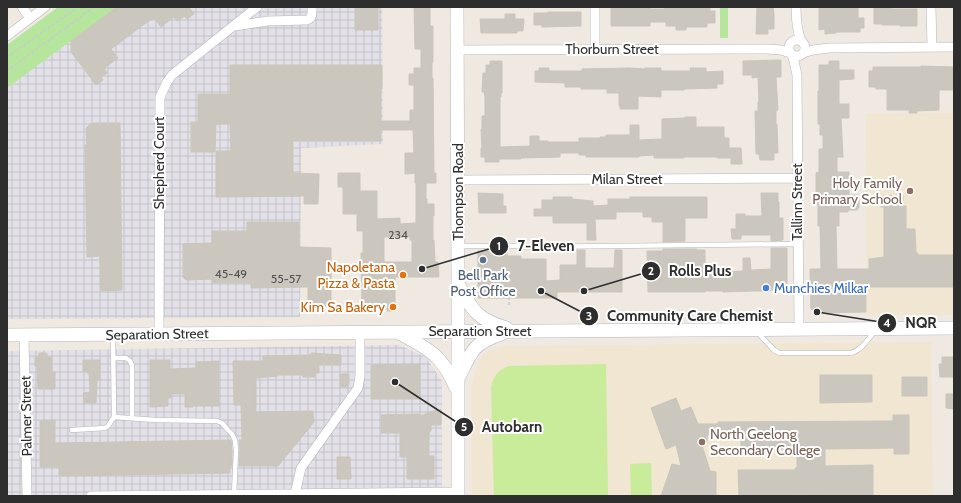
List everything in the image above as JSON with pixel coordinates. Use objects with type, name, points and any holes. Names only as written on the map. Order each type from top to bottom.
[{"type":"main road","name":"Thompson Road","points":[[457,7],[458,494]]},
{"type":"main road","points":[[458,284],[479,315],[495,324],[513,331]]},
{"type":"main road","name":"Separation Street","points":[[7,335],[954,328]]},
{"type":"main road","points":[[458,386],[468,358],[476,347],[488,338],[513,331]]},
{"type":"main road","points":[[397,332],[436,356],[458,386]]},
{"type":"street","points":[[22,7],[30,18]]},
{"type":"street","points":[[7,36],[45,7]]},
{"type":"street","name":"Shepherd Court","points":[[159,334],[160,97],[172,75],[257,7]]},
{"type":"street","name":"Shepherd Court","points":[[234,26],[268,21],[307,20],[312,16],[312,7]]},
{"type":"street","points":[[595,7],[595,49]]},
{"type":"street","points":[[796,7],[794,33],[788,48],[797,54],[805,48],[798,32],[796,20]]},
{"type":"street","points":[[931,7],[932,47]]},
{"type":"street","points":[[790,42],[796,40],[802,42]]},
{"type":"street","name":"Thorburn Street","points":[[767,48],[790,42]]},
{"type":"street","name":"Thorburn Street","points":[[802,42],[813,46],[828,48]]},
{"type":"street","name":"Thorburn Street","points":[[457,50],[767,48],[797,54],[828,48],[954,47]]},
{"type":"street","name":"Tallinn Street","points":[[797,54],[799,329]]},
{"type":"street","name":"Milan Street","points":[[458,180],[797,178]]},
{"type":"street","points":[[295,494],[300,468],[358,388],[360,376],[360,332]]},
{"type":"street","name":"Palmer Street","points":[[24,335],[27,496]]},
{"type":"street","points":[[91,496],[234,494],[458,494]]},
{"type":"lane","points":[[458,246],[525,247],[798,244]]},
{"type":"lane","points":[[754,329],[774,350],[779,353],[851,353],[859,350],[878,328]]},
{"type":"lane","points":[[72,430],[105,428],[114,417],[113,334]]},
{"type":"lane","points":[[114,358],[126,358],[132,365],[132,418]]},
{"type":"lane","points":[[114,417],[156,420],[217,421],[222,423],[232,434],[235,440],[234,494]]},
{"type":"path","points":[[7,57],[78,7]]},
{"type":"path","points":[[7,72],[94,7]]},
{"type":"path","points":[[509,305],[510,298]]},
{"type":"shaded area","points":[[118,7],[382,7],[383,144],[301,148],[300,317],[7,319],[7,87]]},
{"type":"shaded area","name":"Holy Family Primary School","points":[[954,113],[954,315],[867,315],[866,114]]},
{"type":"shaded area","name":"North Geelong Secondary College","points":[[931,342],[933,496],[472,496],[471,388],[479,360],[487,351],[505,346]]},
{"type":"shaded area","points":[[399,345],[426,357],[442,381],[442,496],[7,496],[7,351]]},
{"type":"green space","points":[[58,7],[117,7],[7,88],[7,45]]},
{"type":"green space","points":[[720,7],[728,7],[728,38],[720,38]]},
{"type":"green space","points":[[606,364],[608,496],[494,496],[491,387],[493,379],[497,374],[509,366]]},
{"type":"green space","points":[[651,463],[652,496],[631,496],[630,464]]},
{"type":"building","points":[[117,7],[189,7],[194,14],[187,19],[185,16],[177,21],[174,17],[161,27],[154,18],[143,25],[111,49],[118,58],[104,68],[107,73],[101,77],[103,80],[96,85],[71,52],[71,41]]},
{"type":"building","points":[[355,7],[378,7],[378,30],[355,30]]},
{"type":"building","points":[[414,7],[430,7],[430,26],[433,26],[432,78],[434,173],[436,173],[436,183],[426,183],[426,199],[427,204],[434,204],[433,240],[435,262],[438,262],[439,277],[395,277],[395,311],[387,311],[387,305],[362,306],[361,253],[363,253],[363,231],[357,231],[357,214],[343,214],[343,187],[338,187],[338,173],[360,173],[360,191],[377,191],[377,219],[400,218],[400,224],[416,223],[415,173],[405,174],[405,153],[414,153],[413,130],[381,130],[381,141],[293,141],[293,173],[319,174],[318,204],[304,204],[304,196],[216,197],[216,151],[231,151],[230,123],[216,124],[215,152],[191,152],[191,122],[198,122],[198,94],[230,94],[230,65],[382,65],[381,121],[410,121],[410,110],[414,110],[414,85],[409,85],[409,74],[414,74],[414,68],[421,68],[421,49],[415,49]],"holes":[[[384,237],[410,237],[410,240],[412,240],[412,262],[384,262]]]},
{"type":"building","points":[[611,7],[650,7],[650,9],[665,9],[665,7],[710,7],[710,11],[715,11],[715,23],[707,23],[707,27],[686,27],[686,30],[676,30],[676,26],[666,26],[666,22],[650,22],[650,26],[611,26]]},
{"type":"building","points":[[757,7],[773,7],[774,29],[768,29],[768,34],[756,34]]},
{"type":"building","points":[[819,7],[858,7],[858,18],[864,18],[864,28],[860,28],[860,32],[836,32],[825,34],[825,29],[819,30]]},
{"type":"building","points":[[874,7],[891,7],[891,9],[917,9],[917,26],[874,24]]},
{"type":"building","points":[[581,12],[581,26],[542,27],[542,25],[534,25],[534,13]]},
{"type":"building","points":[[505,14],[515,14],[515,19],[524,19],[523,31],[517,31],[517,33],[481,33],[480,19],[505,19]]},
{"type":"building","points":[[781,60],[781,77],[776,77],[778,110],[776,110],[776,124],[778,153],[774,153],[774,160],[760,160],[759,154],[756,154],[755,111],[758,111],[759,102],[758,77],[752,78],[752,75],[743,75],[743,61]]},
{"type":"building","points":[[490,61],[502,61],[500,147],[530,146],[530,136],[539,136],[539,141],[579,142],[579,138],[600,138],[606,137],[606,135],[630,135],[630,125],[639,125],[639,140],[662,139],[662,119],[696,117],[696,127],[724,127],[724,138],[729,138],[729,148],[741,148],[742,164],[731,164],[731,158],[717,157],[654,158],[654,155],[639,157],[586,157],[586,155],[579,155],[579,153],[560,153],[560,157],[499,159],[499,162],[485,162],[485,157],[481,157],[482,116],[485,116],[485,97],[484,92],[482,92],[483,73],[486,73],[486,65],[490,65]]},
{"type":"building","points":[[829,61],[839,61],[839,70],[854,70],[854,79],[839,80],[839,104],[849,104],[849,118],[841,118],[843,157],[837,157],[837,172],[849,172],[849,195],[859,195],[859,207],[857,210],[839,212],[839,226],[836,226],[837,269],[869,269],[869,259],[884,257],[884,207],[881,207],[881,196],[903,195],[903,206],[906,206],[906,229],[915,229],[916,253],[918,253],[918,255],[954,255],[954,287],[866,287],[866,312],[815,313],[811,309],[810,269],[821,269],[820,226],[818,226],[818,204],[816,205],[816,173],[819,172],[819,149],[823,149],[823,135],[820,135],[820,124],[818,124],[819,65],[829,65]]},
{"type":"building","points":[[873,67],[953,67],[953,90],[939,90],[939,110],[909,113],[909,110],[887,110],[887,89],[876,89],[876,87],[869,87],[869,71],[873,71]]},
{"type":"building","points":[[539,68],[549,68],[549,71],[661,68],[661,71],[691,71],[690,68],[706,68],[706,72],[723,71],[723,84],[717,84],[717,88],[661,90],[661,97],[638,96],[638,109],[620,109],[619,93],[607,93],[607,89],[581,89],[581,87],[565,87],[565,83],[535,82],[535,71],[539,71]]},
{"type":"building","points":[[91,123],[120,123],[122,290],[101,291],[100,256],[87,257],[85,145],[87,145],[86,128]]},
{"type":"building","points":[[478,193],[503,194],[503,206],[506,206],[506,213],[479,213]]},
{"type":"building","points":[[761,193],[778,193],[779,218],[783,218],[783,240],[771,241],[771,235],[741,235],[741,239],[732,239],[731,229],[736,229],[736,214],[745,214],[745,216],[762,216]]},
{"type":"building","points":[[553,197],[572,197],[572,199],[593,201],[593,206],[608,205],[608,199],[630,199],[630,197],[707,197],[707,218],[685,218],[685,241],[663,242],[663,222],[652,222],[652,217],[643,217],[643,212],[616,212],[616,219],[595,219],[596,240],[587,240],[587,223],[553,223],[553,216],[534,216],[534,209],[542,209],[542,200],[553,200]]},
{"type":"building","points":[[247,222],[299,222],[299,247],[331,248],[331,306],[308,306],[308,287],[251,288],[251,283],[212,283],[212,279],[186,280],[183,277],[183,244],[212,243],[212,231],[247,231]]},
{"type":"building","points":[[771,248],[787,248],[787,290],[648,292],[647,251],[663,251],[663,249],[705,250],[705,267],[722,267],[722,272],[743,271],[743,258],[750,258],[751,270],[771,269]]},
{"type":"building","points":[[577,250],[585,250],[585,268],[614,268],[615,250],[622,250],[622,292],[557,292],[557,298],[478,298],[478,251],[507,251],[507,256],[521,256],[521,259],[546,259],[546,281],[560,280],[560,265],[577,265]]},
{"type":"building","points":[[39,353],[47,353],[47,357],[52,357],[52,372],[55,372],[55,389],[38,389],[35,357],[39,357]]},
{"type":"building","points":[[311,353],[341,355],[341,365],[319,365],[319,373],[315,373],[315,377],[303,377],[303,375],[278,375],[256,378],[256,412],[313,411],[314,422],[278,466],[239,466],[239,440],[242,440],[241,405],[234,405],[233,361],[263,361],[263,356],[311,355]]},
{"type":"building","points":[[942,357],[954,357],[954,377],[940,377],[939,364],[942,364]]},
{"type":"building","points":[[83,360],[100,360],[100,380],[97,380],[96,403],[84,403],[83,393],[90,392],[89,373],[87,373],[87,371],[83,371]]},
{"type":"building","points":[[150,360],[170,360],[170,369],[196,368],[196,362],[219,361],[219,406],[185,407],[185,394],[171,394],[171,398],[168,398],[168,406],[150,407]]},
{"type":"building","points":[[420,364],[420,399],[371,399],[371,365]]},
{"type":"building","points":[[340,374],[349,374],[349,384],[347,387],[340,387]]},
{"type":"building","points":[[820,375],[872,375],[872,402],[820,403]]},
{"type":"building","points":[[902,377],[927,377],[927,396],[902,396]]},
{"type":"building","points":[[946,394],[954,394],[954,409],[946,408]]},
{"type":"building","points":[[676,398],[681,411],[691,407],[698,424],[718,424],[718,422],[893,421],[893,415],[909,415],[909,454],[894,454],[894,448],[825,449],[825,466],[873,465],[873,496],[739,496],[738,470],[795,470],[795,468],[797,468],[797,449],[741,449],[741,435],[707,435],[707,442],[701,442],[710,471],[716,472],[716,496],[661,496],[672,464],[681,466],[676,445],[666,449],[651,408]]},
{"type":"building","points":[[436,410],[441,410],[441,425],[431,425],[431,431],[429,433],[429,456],[434,456],[434,479],[407,479],[407,457],[400,457],[400,433],[381,433],[381,415],[420,414],[420,416]]},
{"type":"building","points":[[55,420],[55,443],[231,440],[232,466],[230,466],[230,473],[59,476],[59,467],[40,467],[40,421]]},
{"type":"building","points":[[337,457],[350,457],[351,479],[337,479]]},
{"type":"place","name":"Holy Family Primary School","points":[[910,191]]},
{"type":"place","name":"Bell Park Post Office","points":[[483,260]]},
{"type":"place","name":"7-Eleven","points":[[422,269]]},
{"type":"place","name":"Napoletana Pizza & Pasta","points":[[403,275]]},
{"type":"place","name":"Munchies Milkar","points":[[766,288]]},
{"type":"place","name":"Community Care Chemist","points":[[541,291]]},
{"type":"place","name":"Rolls Plus","points":[[584,291]]},
{"type":"place","name":"Kim Sa Bakery","points":[[393,307]]},
{"type":"place","name":"NQR","points":[[817,312]]},
{"type":"place","name":"Autobarn","points":[[395,382]]},
{"type":"place","name":"North Geelong Secondary College","points":[[702,442]]}]
